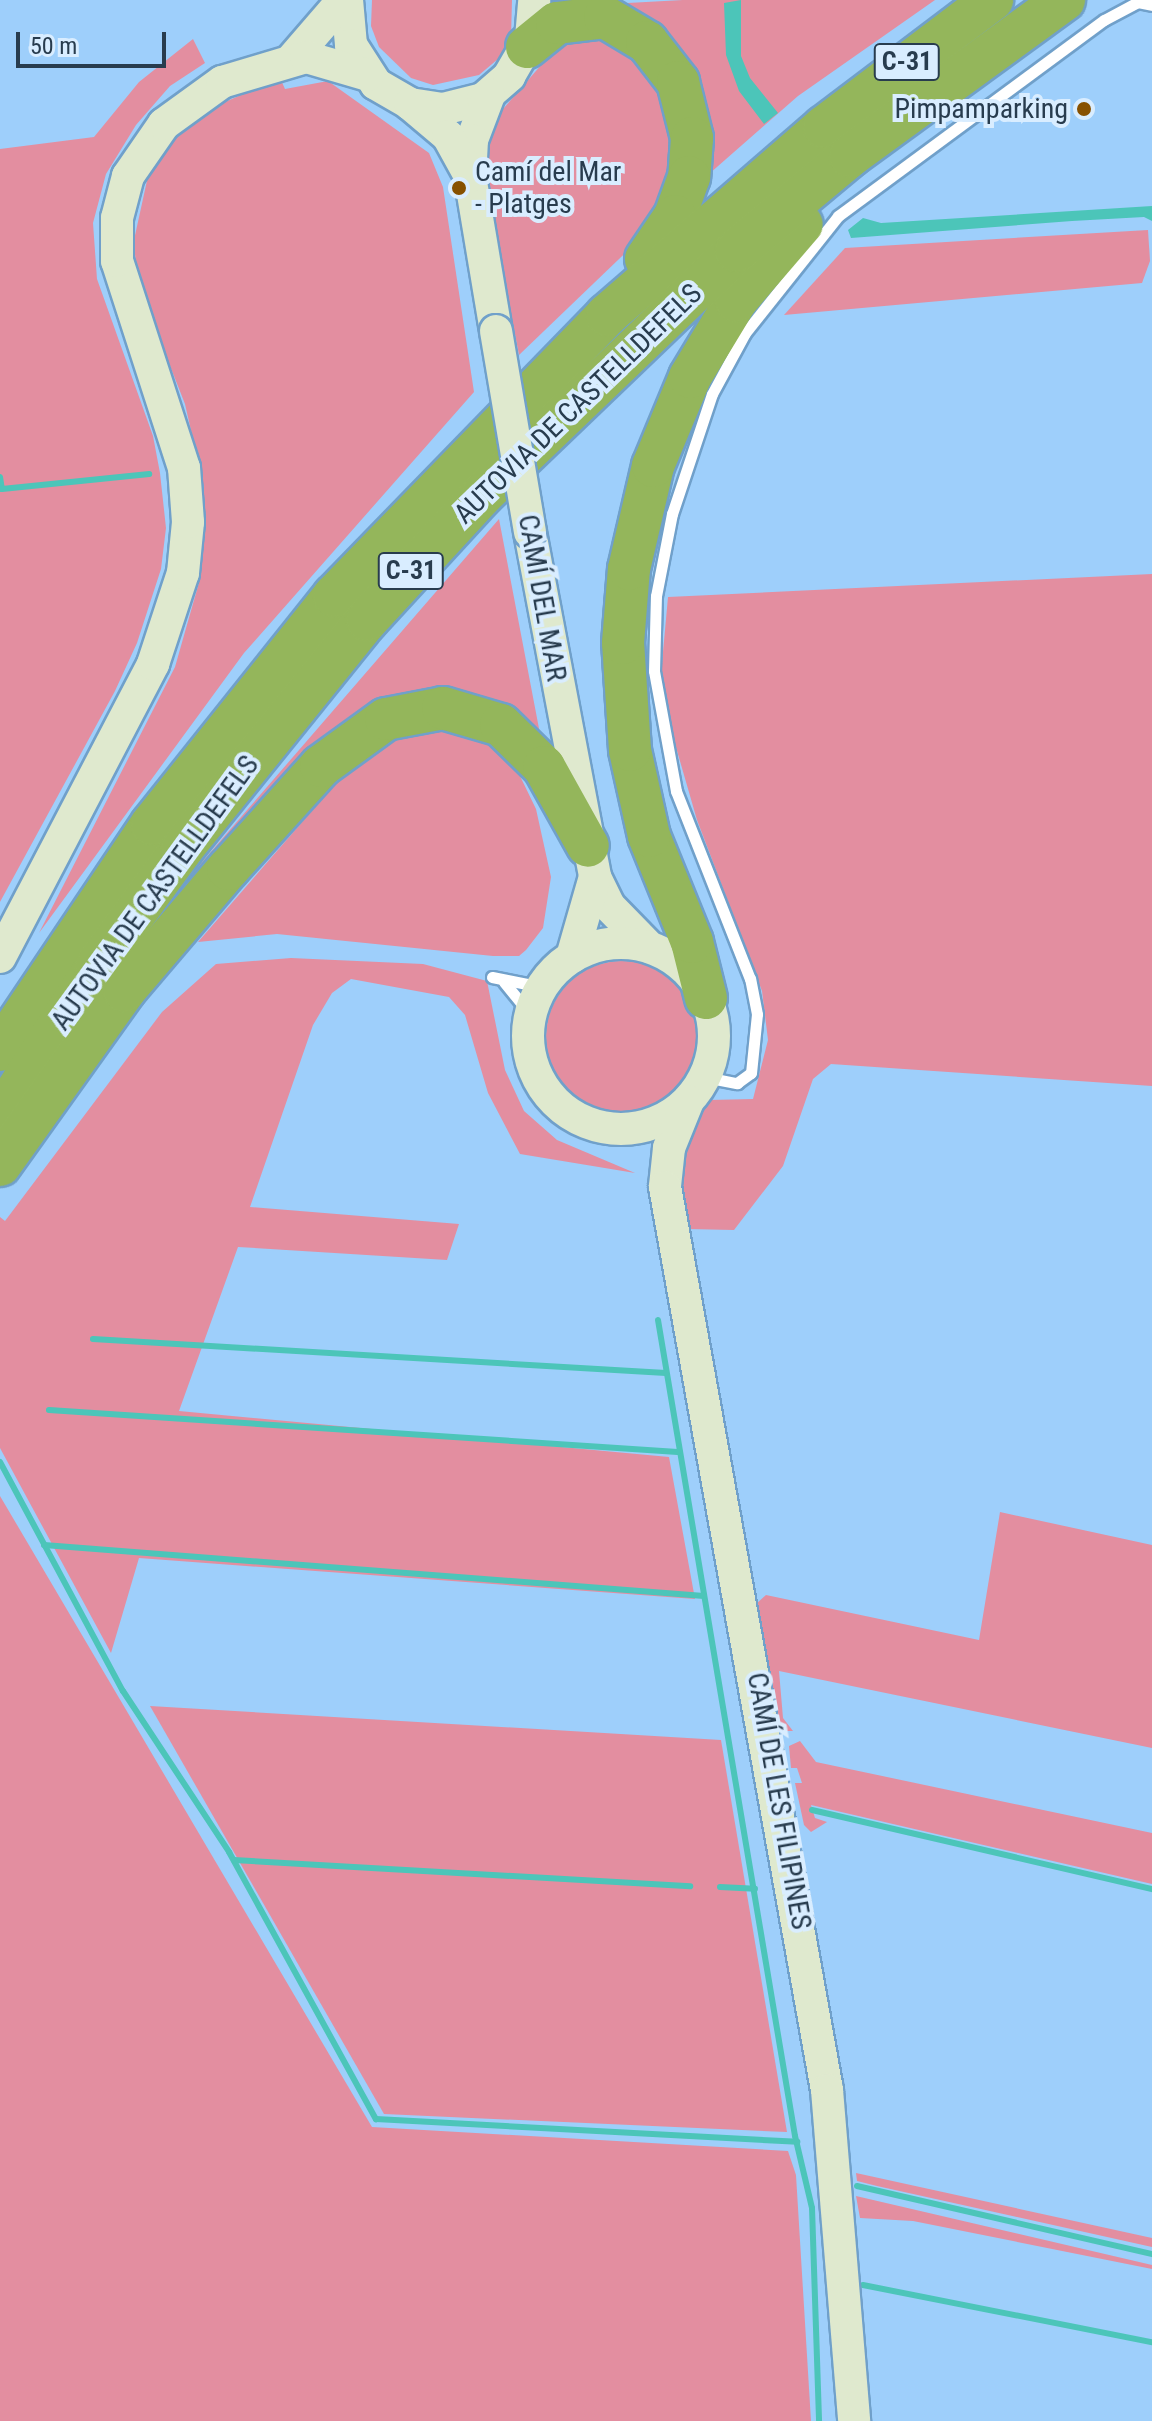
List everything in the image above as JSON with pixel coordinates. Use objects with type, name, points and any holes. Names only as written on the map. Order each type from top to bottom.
[{"type":"highway","name":"AUTOVIA DE CASTELLDEFELS","points":[[0,1050],[68,942],[245,704],[334,596],[607,315],[824,127],[992,0]]},
{"type":"highway","name":"AUTOVIA DE CASTELLDEFELS","points":[[0,1117],[96,967],[182,849],[367,620],[602,375],[736,251],[914,107],[1064,0]]},
{"type":"highway","points":[[527,47],[565,20],[605,17],[647,42],[667,64],[685,100],[692,160],[684,197],[607,315]]},
{"type":"highway","points":[[706,998],[692,942],[649,836],[630,750],[623,643],[640,511],[669,422],[736,301],[914,107]]},
{"type":"highway","points":[[0,1165],[124,991],[228,869],[321,766],[386,719],[443,708],[501,725],[544,767],[591,862]]},
{"type":"main road","points":[[293,58],[345,0]]},
{"type":"main road","points":[[345,0],[351,45],[368,75]]},
{"type":"main road","points":[[410,104],[457,107],[489,95],[509,76],[527,47],[534,0]]},
{"type":"main road","points":[[0,957],[153,664],[183,573],[188,522],[184,468],[117,261],[117,218],[128,176],[164,124],[222,82],[293,58],[337,63],[368,75]]},
{"type":"main road","name":"CAMÍ DEL MAR","points":[[368,75],[410,104],[448,136],[470,176]]},
{"type":"main road","name":"CAMÍ DEL MAR","points":[[489,95],[472,140],[470,176],[530,532],[591,862],[609,906],[649,947]]},
{"type":"main road","name":"CAMÍ DEL MAR","points":[[572,957],[591,862]]},
{"type":"main road","points":[[617,941],[649,947],[683,967],[706,998],[714,1031],[697,1089],[669,1148],[665,1187],[643,1152],[610,1129],[571,1115],[547,1093],[531,1062],[536,1000],[572,957],[617,941]]},
{"type":"main road","points":[[610,1129],[649,1126],[697,1089]]},
{"type":"main road","name":"CAMÍ DE LES FILIPINES","points":[[665,1187],[825,2074],[842,2221],[854,2421]]},
{"type":"lane","points":[[697,1089],[737,1083],[751,1073],[757,1014],[750,979],[676,791],[654,671],[656,596],[672,514],[712,394],[745,333],[838,216],[1104,20],[1138,2],[1152,5]]},
{"type":"lane","points":[[536,1000],[498,979],[536,1000]]},
{"type":"shaded area","points":[[372,0],[512,0],[511,37],[498,59],[479,75],[433,85],[411,78],[379,47],[371,26]]},
{"type":"shaded area","points":[[683,0],[935,0],[798,96],[701,181],[705,118],[609,4]]},
{"type":"shaded area","points":[[741,0],[741,56],[750,78],[778,113],[764,124],[739,91],[726,55],[724,3]]},
{"type":"shaded area","points":[[578,37],[604,37],[631,56],[655,84],[674,137],[666,189],[643,236],[519,355],[482,163],[490,130],[503,109],[555,49]]},
{"type":"shaded area","points":[[193,39],[205,63],[170,86],[136,125],[106,174],[93,223],[97,279],[153,436],[166,528],[161,569],[137,643],[115,691],[0,902],[0,149],[94,137],[139,82]]},
{"type":"shaded area","points":[[280,78],[285,89],[328,81],[429,153],[443,187],[474,392],[244,653],[39,933],[175,667],[200,579],[204,488],[185,404],[137,282],[134,240],[148,176],[182,128],[218,105]]},
{"type":"shaded area","points":[[1152,206],[1152,221],[1144,217],[1072,221],[851,238],[848,230],[863,218],[881,223]]},
{"type":"shaded area","points":[[1148,230],[1150,261],[1142,283],[784,315],[845,248]]},
{"type":"shaded area","points":[[499,519],[541,739],[406,699],[64,1052],[183,884]]},
{"type":"shaded area","points":[[1152,574],[1152,1086],[831,1064],[813,1079],[783,1166],[734,1230],[687,1229],[676,1168],[691,1124],[709,1100],[753,1099],[768,1040],[762,991],[697,820],[671,730],[661,674],[668,597]]},
{"type":"shaded area","points":[[421,727],[464,733],[503,748],[525,765],[520,776],[536,809],[551,877],[543,928],[526,950],[519,956],[493,956],[277,934],[198,942],[369,745]]},
{"type":"shaded area","points":[[291,958],[423,964],[487,981],[505,1070],[524,1111],[557,1140],[635,1173],[520,1154],[488,1093],[465,1015],[449,997],[351,979],[332,993],[313,1025],[250,1207],[459,1224],[447,1260],[238,1247],[179,1411],[669,1457],[695,1599],[139,1558],[111,1653],[0,1448],[0,1217],[5,1221],[162,1012],[216,964]]},
{"type":"shaded area","points":[[622,961],[651,967],[676,983],[692,1008],[698,1037],[692,1066],[676,1091],[651,1107],[622,1113],[593,1107],[568,1091],[552,1066],[546,1037],[552,1008],[568,983],[593,967]]},
{"type":"shaded area","points":[[0,1496],[372,2127],[788,2151],[796,2175],[811,2421],[0,2421]]},
{"type":"shaded area","points":[[1000,1512],[1152,1545],[1152,1748],[779,1671],[783,1718],[793,1731],[779,1731],[756,1604],[766,1595],[979,1640]]},
{"type":"shaded area","points":[[150,1706],[721,1740],[787,2132],[384,2114]]},
{"type":"shaded area","points":[[800,1741],[816,1762],[1152,1833],[1152,1884],[811,1805],[815,1818],[827,1822],[811,1832],[804,1825],[795,1783],[802,1783],[797,1768],[791,1768],[789,1746]]},
{"type":"shaded area","points":[[856,2173],[1152,2238],[1152,2247],[857,2181]]},
{"type":"shaded area","points":[[856,2196],[1152,2265],[1152,2269],[913,2221],[860,2218]]},
{"type":"waterway","points":[[0,477],[2,489],[149,474]]},
{"type":"waterway","points":[[658,1320],[795,2136],[812,2208],[819,2421]]},
{"type":"waterway","points":[[93,1339],[666,1373]]},
{"type":"waterway","points":[[49,1410],[678,1452]]},
{"type":"waterway","points":[[0,1462],[123,1691],[229,1852],[376,2119],[797,2142]]},
{"type":"waterway","points":[[44,1545],[704,1596]]},
{"type":"waterway","points":[[812,1810],[1152,1889]]},
{"type":"waterway","points":[[234,1860],[690,1886]]},
{"type":"waterway","points":[[720,1887],[755,1889]]},
{"type":"waterway","points":[[857,2186],[1152,2254]]},
{"type":"waterway","points":[[863,2285],[1152,2342]]},
{"type":"place","name":"Pimpamparking","points":[[1084,109]]},
{"type":"place","name":"Camí del Mar - Platges","points":[[459,188]]}]
